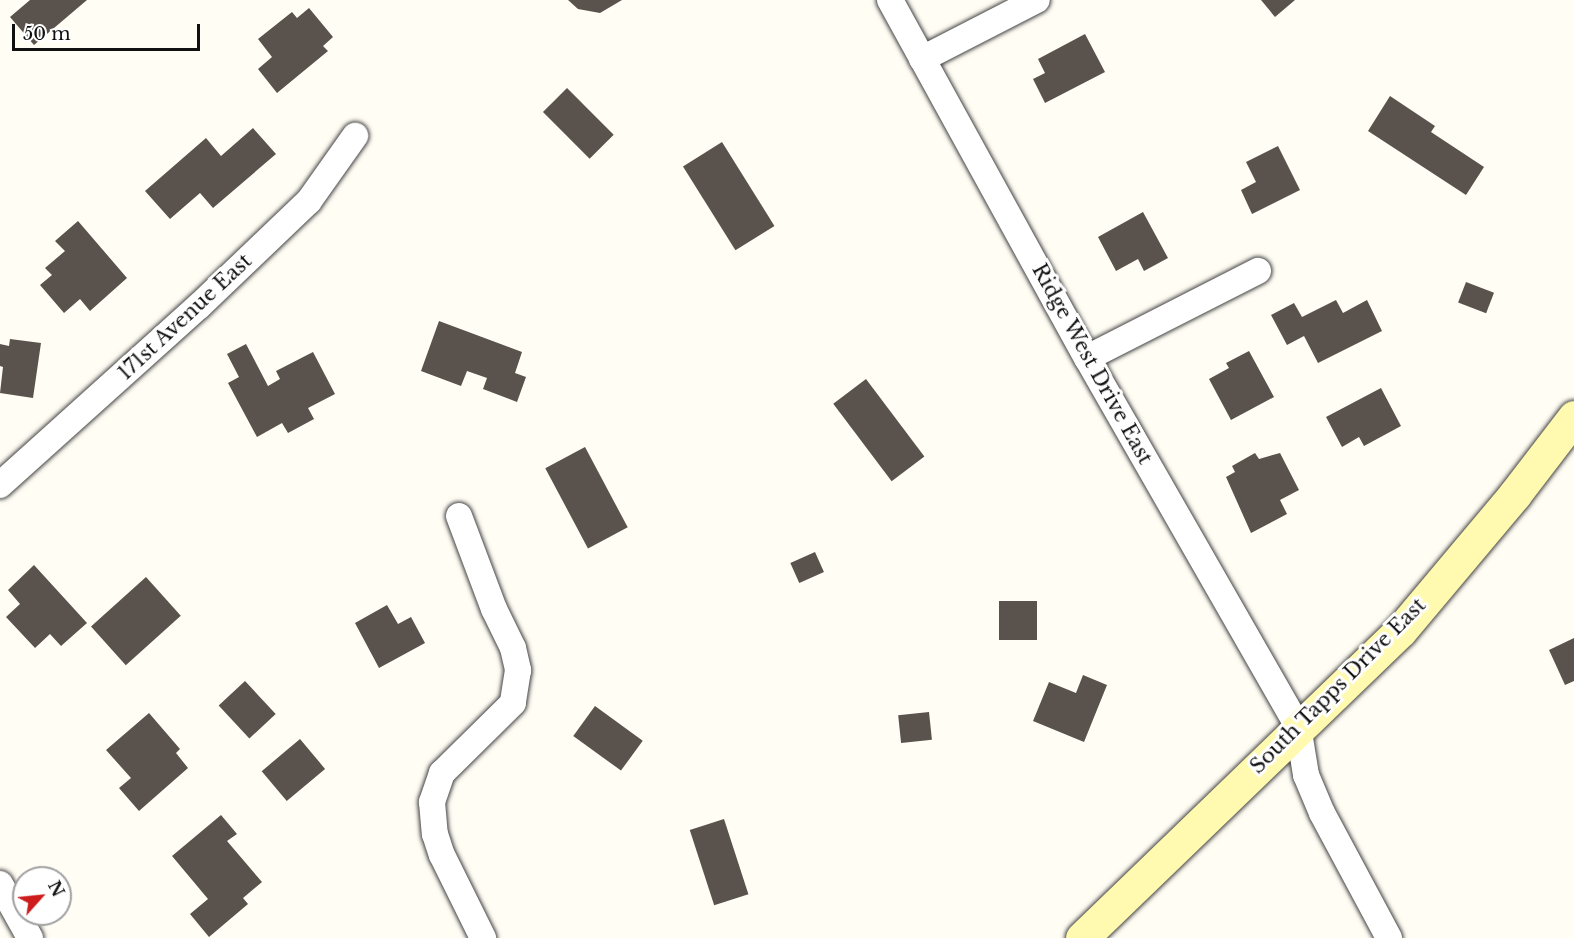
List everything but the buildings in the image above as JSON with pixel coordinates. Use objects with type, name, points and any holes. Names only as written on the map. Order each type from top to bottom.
[{"type":"street","name":"Ridge West Drive East","points":[[890,0],[1087,358],[1298,726]]},
{"type":"street","points":[[922,59],[1037,0]]},
{"type":"street","name":"171st Avenue East","points":[[0,485],[199,306],[309,201],[355,136]]},
{"type":"street","points":[[1087,358],[1258,271]]},
{"type":"street","name":"South Tapps Drive East","points":[[1082,938],[1298,726],[1401,630],[1515,494],[1574,417]]},
{"type":"street","points":[[459,516],[494,609],[513,648],[518,670],[513,703],[442,773],[432,802],[435,834],[442,855],[483,938]]},
{"type":"street","points":[[1298,726],[1306,775],[1318,803],[1389,938]]},
{"type":"street","points":[[0,884],[30,938]]}]
